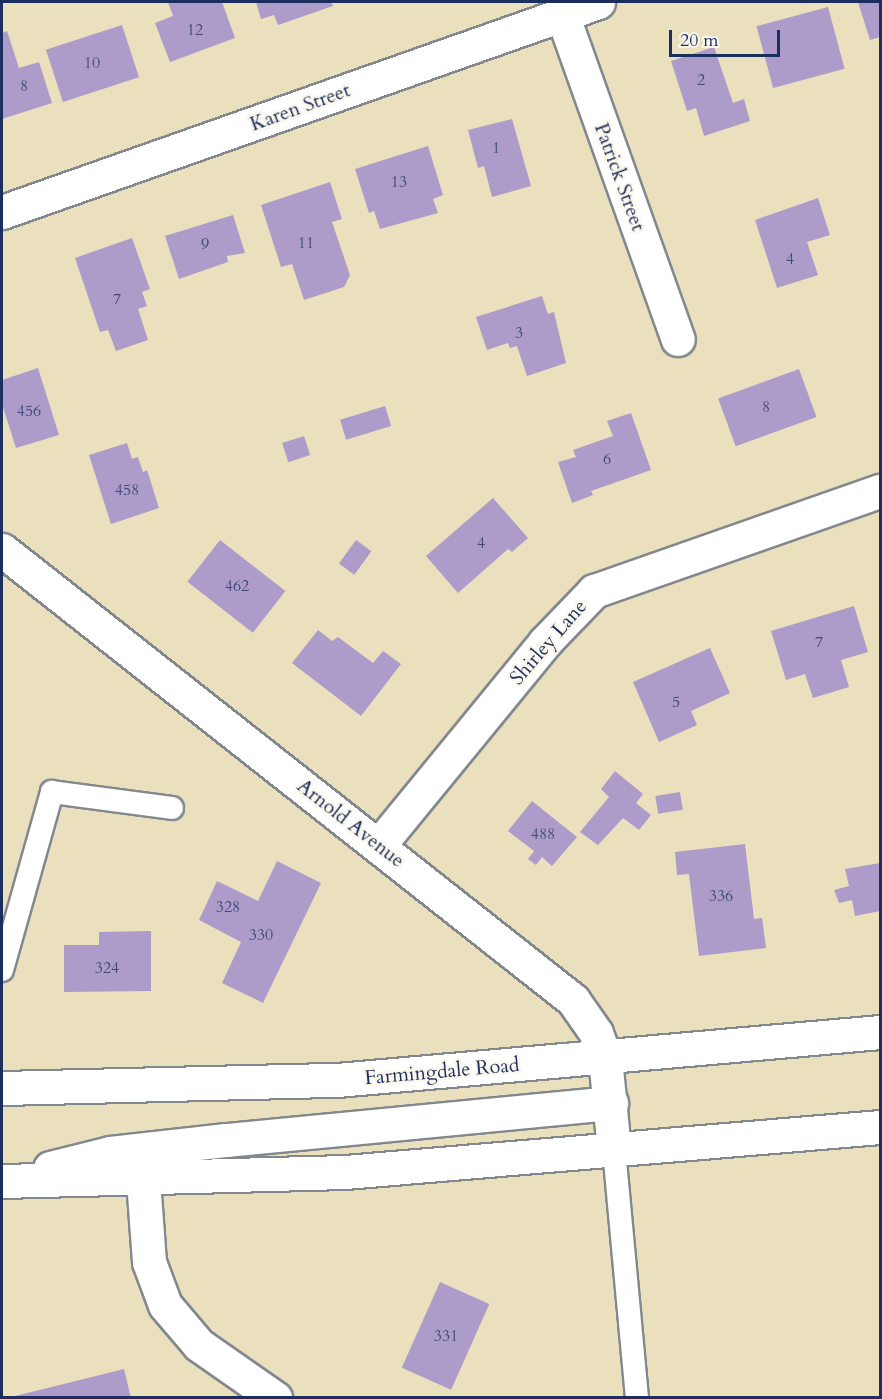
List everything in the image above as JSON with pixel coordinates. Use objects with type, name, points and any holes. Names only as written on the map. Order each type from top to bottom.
[{"type":"street","name":"Karen Street","points":[[2,212],[598,2]]},
{"type":"street","name":"Patrick Street","points":[[562,14],[678,339]]},
{"type":"street","name":"Shirley Lane","points":[[379,845],[545,642],[594,591],[880,491]]},
{"type":"street","name":"Arnold Avenue","points":[[2,550],[573,1000],[596,1033],[605,1058],[614,1150]]},
{"type":"street","name":"Farmingdale Road","points":[[2,1088],[278,1083],[605,1058],[880,1032]]},
{"type":"street","points":[[2,1180],[110,1153],[611,1103]]},
{"type":"street","points":[[2,1180],[143,1180],[345,1172],[880,1126]]},
{"type":"street","points":[[143,1180],[149,1262],[165,1305],[199,1345],[274,1398]]},
{"type":"lane","points":[[2,970],[51,792],[172,808]]},
{"type":"lane","points":[[614,1150],[637,1398]]},
{"type":"building","points":[[168,2],[222,2],[235,38],[170,62],[155,23],[173,16]]},
{"type":"building","points":[[256,2],[331,2],[333,6],[278,25],[274,15],[261,19]]},
{"type":"building","points":[[858,2],[880,2],[880,37],[870,40]]},
{"type":"building","points":[[828,7],[845,69],[773,88],[757,26]]},
{"type":"building","points":[[122,25],[139,77],[63,102],[46,50]]},
{"type":"building","points":[[7,31],[19,68],[39,62],[52,103],[2,119],[2,33]]},
{"type":"building","points":[[714,47],[733,103],[744,99],[750,121],[704,136],[696,108],[687,111],[671,61]]},
{"type":"building","points":[[512,119],[531,186],[492,197],[484,166],[478,168],[468,130]]},
{"type":"building","points":[[428,146],[443,195],[433,199],[438,213],[380,229],[374,211],[369,213],[355,169]]},
{"type":"building","points":[[330,182],[342,219],[332,222],[350,275],[344,287],[304,300],[292,264],[281,267],[261,205]]},
{"type":"building","points":[[818,198],[830,235],[807,242],[818,275],[777,288],[755,220]]},
{"type":"building","points":[[233,215],[245,253],[227,256],[228,262],[179,279],[165,236]]},
{"type":"building","points":[[132,238],[150,289],[142,292],[147,306],[138,309],[148,340],[116,351],[108,330],[100,332],[75,258]]},
{"type":"building","points":[[542,296],[548,314],[554,312],[566,363],[527,376],[517,346],[510,348],[508,343],[487,350],[476,317]]},
{"type":"building","points":[[38,368],[59,435],[16,448],[2,404],[2,380]]},
{"type":"building","points":[[799,369],[816,417],[736,446],[718,398]]},
{"type":"building","points":[[385,406],[391,426],[346,440],[340,420]]},
{"type":"building","points":[[631,413],[651,470],[591,491],[593,495],[572,503],[558,462],[576,457],[573,450],[613,436],[607,421]]},
{"type":"building","points":[[304,436],[310,455],[288,462],[282,443]]},
{"type":"building","points":[[127,443],[132,459],[138,457],[143,472],[147,470],[159,508],[111,524],[89,455]]},
{"type":"building","points":[[493,498],[528,538],[512,552],[508,549],[458,593],[426,556]]},
{"type":"building","points":[[220,540],[285,591],[253,633],[187,582]]},
{"type":"building","points":[[356,540],[371,551],[354,575],[339,563]]},
{"type":"building","points":[[854,606],[868,652],[841,660],[849,687],[813,698],[805,674],[786,680],[771,631]]},
{"type":"building","points":[[318,630],[332,641],[338,637],[373,663],[383,651],[401,664],[361,716],[292,663]]},
{"type":"building","points":[[710,648],[730,693],[691,711],[697,725],[659,742],[633,682]]},
{"type":"building","points":[[615,771],[643,794],[636,803],[651,815],[639,830],[623,818],[598,845],[580,832],[609,797],[601,789]]},
{"type":"building","points":[[680,792],[683,810],[658,814],[655,796]]},
{"type":"building","points":[[532,801],[577,837],[552,866],[542,857],[536,865],[528,859],[534,851],[508,831]]},
{"type":"building","points":[[745,844],[754,919],[762,918],[766,948],[699,956],[689,874],[677,875],[675,852]]},
{"type":"building","points":[[277,861],[321,883],[263,1003],[222,983],[241,942],[199,920],[217,881],[258,901]]},
{"type":"building","points":[[880,863],[880,911],[855,916],[852,900],[839,903],[834,890],[849,886],[845,869]]},
{"type":"building","points":[[151,931],[151,991],[64,992],[64,945],[99,945],[99,932]]},
{"type":"building","points":[[440,1282],[489,1304],[451,1390],[402,1368]]},
{"type":"building","points":[[124,1369],[131,1398],[11,1398],[11,1397]]}]
